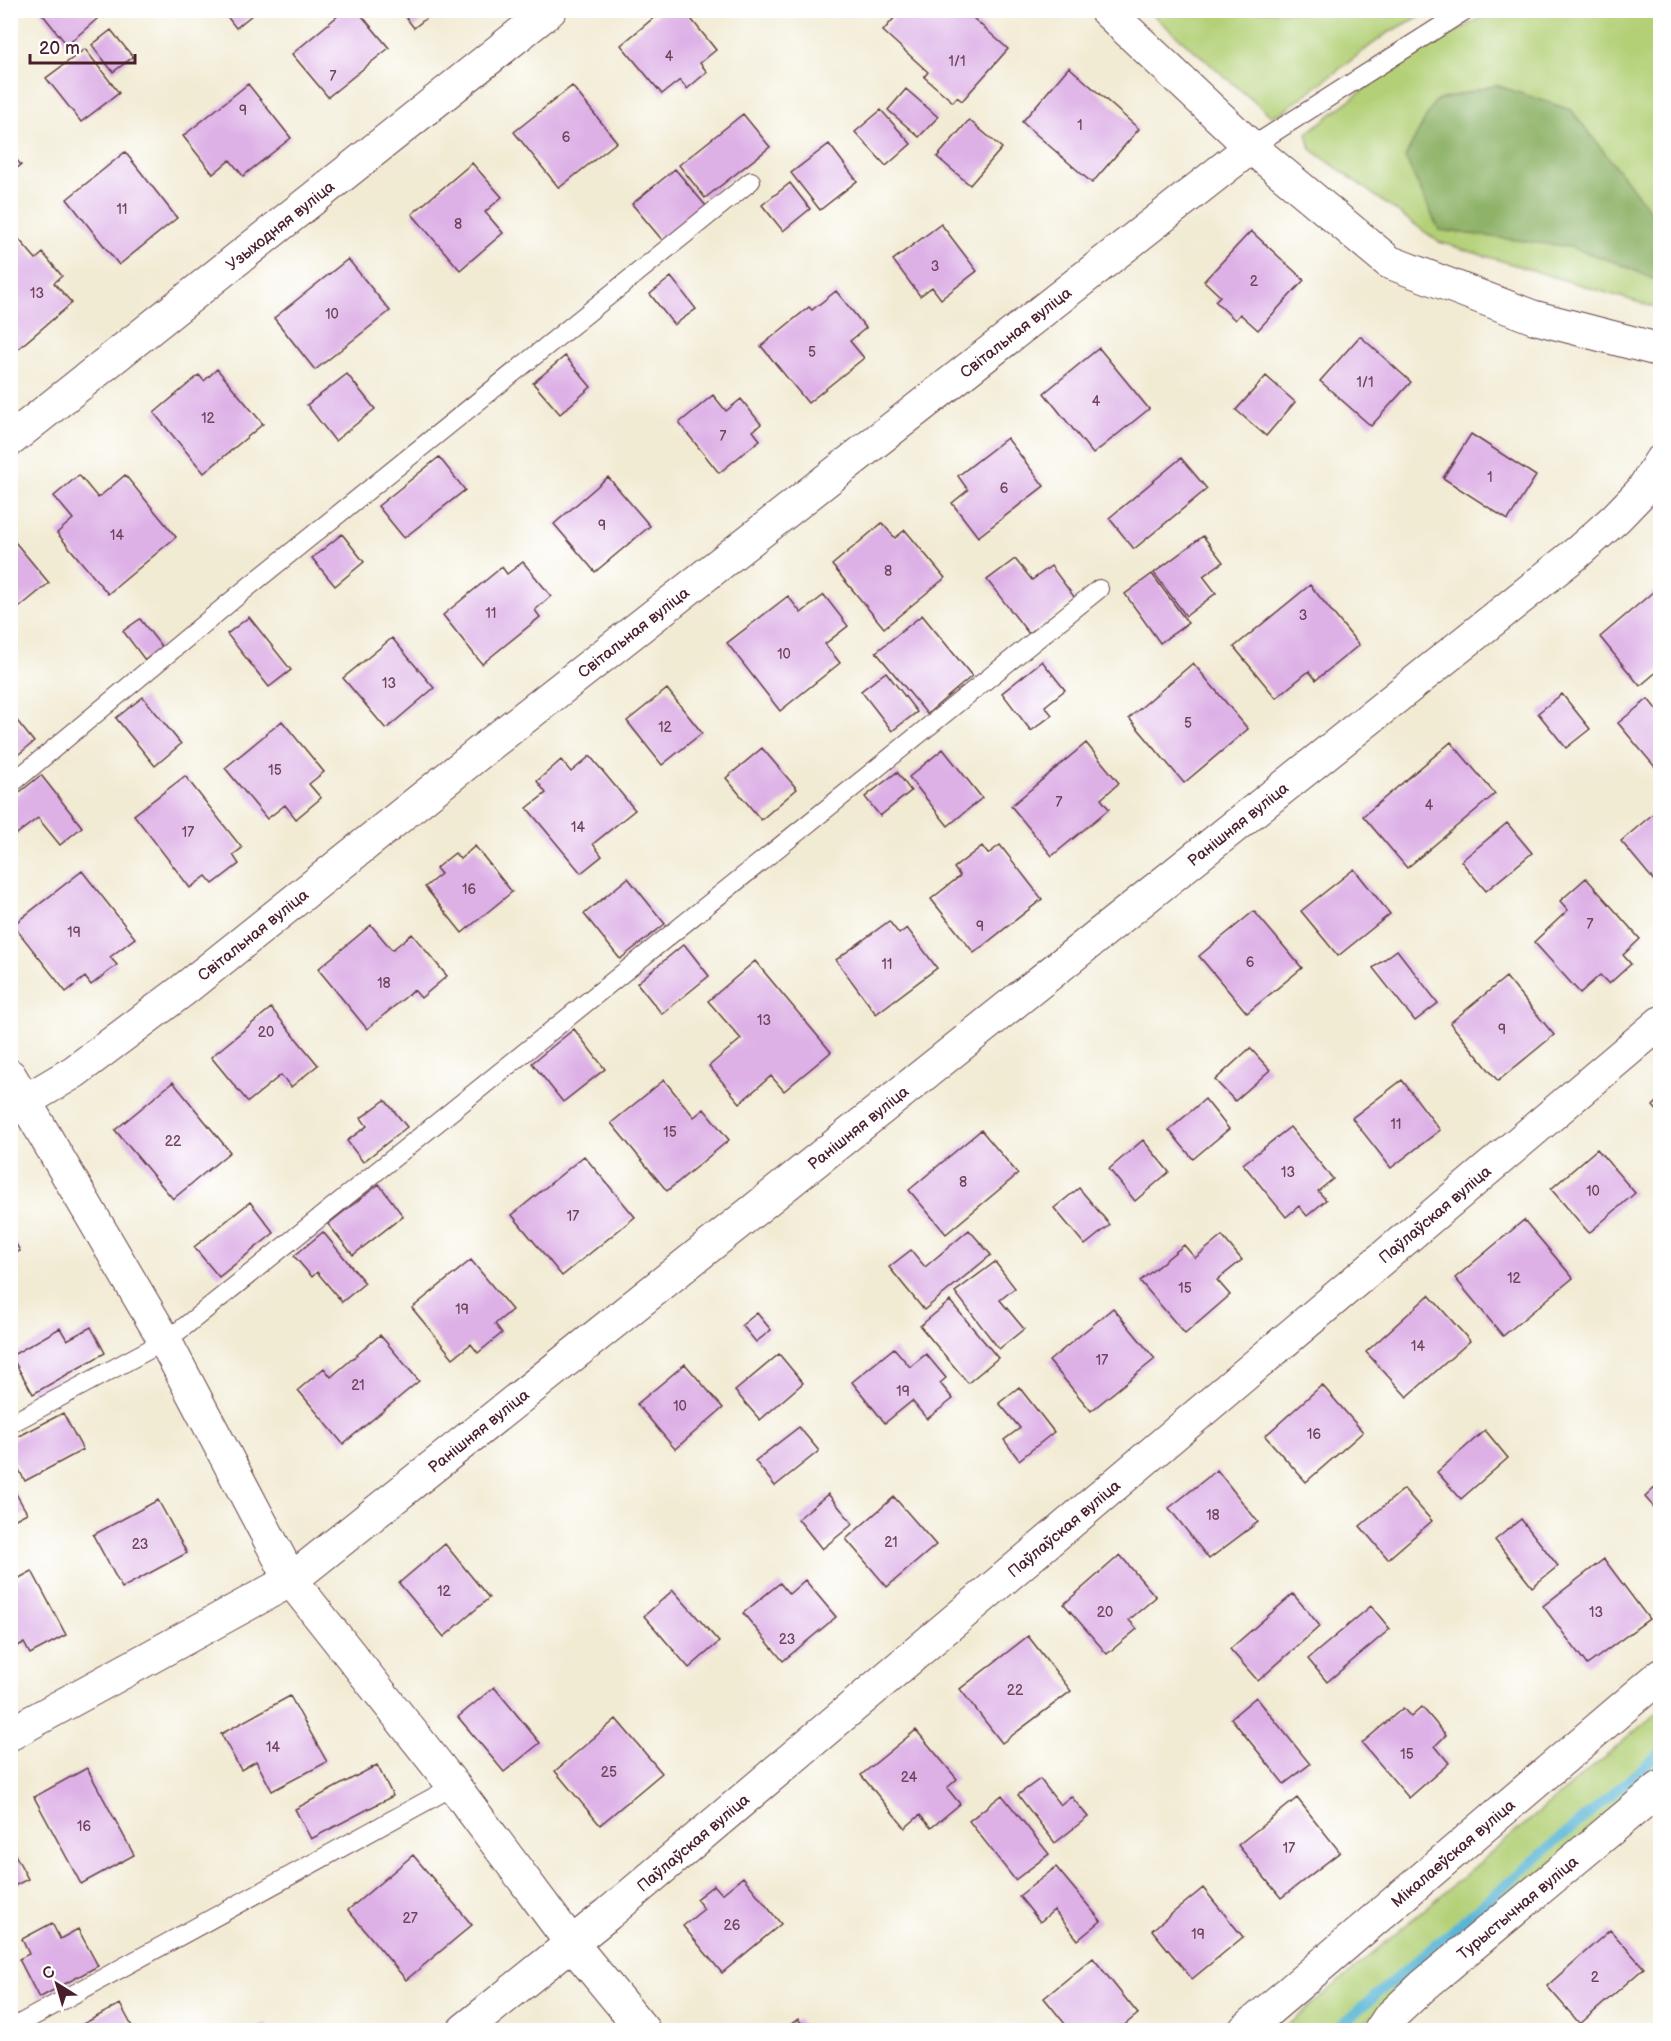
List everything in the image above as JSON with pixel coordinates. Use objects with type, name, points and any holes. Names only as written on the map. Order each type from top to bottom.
[{"type":"street","name":"Узыходняя вуліца","points":[[10,440],[550,10]]},
{"type":"street","points":[[1106,10],[1251,147],[1389,262],[1533,316],[1660,350]]},
{"type":"street","name":"Світальная вуліца","points":[[15,1096],[74,1072],[182,992],[503,734],[1251,147]]},
{"type":"street","name":"Ранішняя вуліца","points":[[10,1734],[291,1580],[1578,552],[1642,491],[1660,462]]},
{"type":"street","name":"Паўлаўская вуліца","points":[[464,2031],[572,1944],[1660,1023]]},
{"type":"street","points":[[15,1096],[165,1341],[291,1580],[454,1786],[572,1944],[643,2031]]},
{"type":"street","name":"Мікалаеўская вуліца","points":[[1245,2031],[1660,1676]]},
{"type":"street","name":"Турыстычная вуліца","points":[[1380,2031],[1389,2018],[1423,1986],[1660,1788]]},
{"type":"lane","points":[[1251,147],[1466,10]]},
{"type":"lane","points":[[10,785],[248,588],[751,181]]},
{"type":"lane","points":[[10,1424],[165,1341],[1099,589]]},
{"type":"lane","points":[[10,2030],[454,1786]]},
{"type":"green space","points":[[1148,11],[1430,11],[1386,34],[1281,113],[1271,116]]},
{"type":"green space","points":[[1493,11],[1660,11],[1660,309],[1439,242],[1311,149],[1307,133],[1396,65]]},
{"type":"green space","points":[[1496,85],[1571,110],[1660,223],[1660,282],[1620,264],[1570,247],[1439,230],[1405,157],[1435,101]]},
{"type":"green space","points":[[1660,1710],[1660,1772],[1356,2030],[1282,2030]]},
{"type":"building","points":[[39,10],[90,10],[97,19],[67,45]]},
{"type":"building","points":[[222,10],[258,10],[236,28]]},
{"type":"building","points":[[345,10],[357,10],[389,48],[328,97],[292,54]]},
{"type":"building","points":[[400,10],[436,10],[414,28]]},
{"type":"building","points":[[663,10],[684,10],[716,50],[700,63],[707,72],[687,89],[680,80],[662,94],[621,45]]},
{"type":"building","points":[[901,10],[964,10],[1008,49],[962,101],[957,97],[953,102],[924,77],[928,72],[883,31]]},
{"type":"building","points":[[111,30],[133,57],[113,72],[92,45]]},
{"type":"building","points":[[85,49],[119,93],[81,122],[46,78]]},
{"type":"building","points":[[1069,67],[1139,129],[1092,183],[1022,122]]},
{"type":"building","points":[[248,84],[291,138],[243,176],[230,160],[213,174],[183,136]]},
{"type":"building","points":[[572,86],[617,142],[559,188],[514,132]]},
{"type":"building","points":[[906,89],[938,117],[919,137],[888,110]]},
{"type":"building","points":[[881,110],[911,144],[886,166],[855,132]]},
{"type":"building","points":[[743,114],[770,147],[705,198],[679,165]]},
{"type":"building","points":[[969,120],[1002,148],[970,185],[937,157]]},
{"type":"building","points":[[829,144],[857,181],[820,210],[791,173]]},
{"type":"building","points":[[10,152],[21,165],[10,173]]},
{"type":"building","points":[[125,152],[177,218],[119,265],[67,199]]},
{"type":"building","points":[[472,163],[502,197],[485,212],[503,233],[460,270],[412,214]]},
{"type":"building","points":[[675,169],[706,206],[663,241],[632,204]]},
{"type":"building","points":[[790,183],[810,209],[783,231],[762,205]]},
{"type":"building","points":[[941,224],[977,271],[941,299],[932,287],[920,296],[893,260]]},
{"type":"building","points":[[1251,231],[1304,280],[1258,330],[1240,314],[1235,320],[1215,301],[1220,296],[1204,281]]},
{"type":"building","points":[[17,237],[36,259],[43,253],[62,276],[54,283],[72,303],[13,353],[10,351],[10,242]]},
{"type":"building","points":[[348,259],[390,311],[315,370],[274,318]]},
{"type":"building","points":[[671,277],[696,309],[674,325],[650,294]]},
{"type":"building","points":[[836,291],[866,328],[850,341],[864,358],[808,403],[761,346],[809,307],[812,310]]},
{"type":"building","points":[[1360,336],[1411,382],[1371,426],[1320,381]]},
{"type":"building","points":[[1099,348],[1149,409],[1093,454],[1044,393]]},
{"type":"building","points":[[565,356],[591,387],[560,414],[533,383]]},
{"type":"building","points":[[217,369],[263,424],[204,473],[154,413],[199,375],[204,381]]},
{"type":"building","points":[[347,374],[375,409],[335,441],[307,405]]},
{"type":"building","points":[[1266,376],[1295,402],[1266,436],[1236,410]]},
{"type":"building","points":[[713,395],[726,411],[741,399],[761,424],[753,431],[760,440],[719,473],[679,423]]},
{"type":"building","points":[[1471,434],[1536,476],[1508,520],[1443,478]]},
{"type":"building","points":[[1007,438],[1044,486],[978,537],[952,503],[968,490],[958,476]]},
{"type":"building","points":[[439,457],[465,490],[404,538],[378,506]]},
{"type":"building","points":[[1181,458],[1207,489],[1134,549],[1109,518]]},
{"type":"building","points":[[79,475],[98,498],[125,475],[176,537],[108,594],[57,533],[73,519],[54,496]]},
{"type":"building","points":[[608,477],[650,526],[595,572],[554,524]]},
{"type":"building","points":[[882,523],[895,538],[905,530],[945,578],[884,628],[832,565]]},
{"type":"building","points":[[342,534],[364,562],[335,586],[312,558]]},
{"type":"building","points":[[10,536],[49,583],[10,615]]},
{"type":"building","points":[[1203,536],[1223,562],[1203,576],[1216,593],[1186,616],[1154,573]]},
{"type":"building","points":[[1015,559],[1032,580],[1051,566],[1075,598],[1029,634],[987,580]]},
{"type":"building","points":[[523,562],[551,596],[535,610],[540,617],[482,664],[443,615],[502,567],[507,574]]},
{"type":"building","points":[[1152,574],[1188,623],[1160,643],[1125,594]]},
{"type":"building","points":[[1310,585],[1359,645],[1316,680],[1309,671],[1276,698],[1234,647]]},
{"type":"building","points":[[1660,586],[1660,669],[1640,686],[1600,637]]},
{"type":"building","points":[[824,595],[848,626],[825,644],[840,663],[780,711],[727,643],[788,596],[801,613]]},
{"type":"building","points":[[922,615],[972,676],[927,714],[876,652]]},
{"type":"building","points":[[249,617],[291,670],[269,687],[227,634]]},
{"type":"building","points":[[140,619],[162,647],[145,660],[123,631]]},
{"type":"building","points":[[392,638],[434,688],[386,729],[343,678]]},
{"type":"building","points":[[1042,661],[1065,690],[1045,706],[1052,715],[1031,731],[1002,693]]},
{"type":"building","points":[[1193,663],[1248,729],[1184,783],[1129,718]]},
{"type":"building","points":[[886,672],[917,712],[892,731],[861,691]]},
{"type":"building","points":[[667,689],[702,733],[662,765],[627,721]]},
{"type":"building","points":[[1562,694],[1590,729],[1566,748],[1538,713]]},
{"type":"building","points":[[143,697],[181,744],[155,766],[116,718]]},
{"type":"building","points":[[1648,699],[1660,714],[1660,773],[1618,723]]},
{"type":"building","points":[[14,717],[34,742],[10,761],[10,719]]},
{"type":"building","points":[[282,721],[324,772],[309,784],[321,798],[296,819],[285,805],[267,819],[225,768]]},
{"type":"building","points":[[1451,742],[1495,794],[1407,868],[1363,816]]},
{"type":"building","points":[[1086,743],[1119,783],[1101,799],[1109,809],[1052,856],[1011,806]]},
{"type":"building","points":[[762,748],[797,789],[761,820],[726,778]]},
{"type":"building","points":[[943,749],[982,798],[948,826],[909,777]]},
{"type":"building","points":[[590,756],[635,810],[593,844],[602,856],[581,873],[527,808],[546,793],[537,781],[561,760],[571,772]]},
{"type":"building","points":[[897,772],[911,791],[880,816],[865,797]]},
{"type":"building","points":[[41,775],[82,827],[60,845],[38,818],[10,839],[10,800]]},
{"type":"building","points":[[185,776],[242,848],[233,855],[239,864],[213,884],[206,876],[190,888],[134,815]]},
{"type":"building","points":[[1660,808],[1660,888],[1621,841]]},
{"type":"building","points":[[1507,823],[1532,853],[1486,891],[1461,861]]},
{"type":"building","points":[[1000,845],[1042,899],[974,953],[931,899],[960,876],[954,868],[982,846],[988,854]]},
{"type":"building","points":[[475,846],[512,892],[462,933],[425,887],[441,874],[436,868],[455,853],[460,859]]},
{"type":"building","points":[[1354,869],[1390,914],[1338,956],[1301,911]]},
{"type":"building","points":[[82,871],[135,938],[110,957],[117,965],[91,985],[85,977],[66,992],[13,925]]},
{"type":"building","points":[[628,878],[665,924],[620,959],[584,914]]},
{"type":"building","points":[[1586,878],[1640,939],[1623,955],[1631,964],[1609,984],[1600,975],[1580,993],[1534,942],[1568,910],[1560,901]]},
{"type":"building","points":[[1254,911],[1302,968],[1247,1013],[1199,956]]},
{"type":"building","points":[[889,921],[899,934],[907,928],[937,968],[876,1014],[836,960]]},
{"type":"building","points":[[371,925],[392,950],[412,934],[447,976],[421,998],[414,990],[367,1029],[318,969]]},
{"type":"building","points":[[684,944],[709,976],[662,1014],[637,983]]},
{"type":"building","points":[[1397,950],[1438,1003],[1415,1021],[1373,968]]},
{"type":"building","points":[[755,961],[831,1052],[784,1091],[771,1076],[740,1103],[709,1066],[741,1039],[708,1001]]},
{"type":"building","points":[[1506,977],[1554,1035],[1498,1081],[1450,1023]]},
{"type":"building","points":[[271,1008],[318,1065],[291,1087],[281,1075],[248,1102],[211,1057]]},
{"type":"building","points":[[574,1029],[605,1069],[563,1102],[532,1063]]},
{"type":"building","points":[[1250,1048],[1270,1070],[1235,1101],[1215,1080]]},
{"type":"building","points":[[664,1080],[694,1117],[704,1109],[729,1140],[667,1191],[611,1123]]},
{"type":"building","points":[[1402,1080],[1440,1130],[1391,1168],[1352,1118]]},
{"type":"building","points":[[173,1082],[230,1152],[173,1199],[115,1130]]},
{"type":"building","points":[[1205,1099],[1229,1129],[1193,1159],[1169,1130]]},
{"type":"building","points":[[1660,1099],[1660,1114],[1653,1106]]},
{"type":"building","points":[[385,1100],[407,1127],[363,1162],[347,1141],[367,1126],[361,1118]]},
{"type":"building","points":[[1290,1127],[1333,1179],[1318,1191],[1326,1200],[1307,1216],[1299,1206],[1286,1217],[1243,1164]]},
{"type":"building","points":[[981,1130],[1018,1174],[946,1234],[909,1190]]},
{"type":"building","points":[[1143,1140],[1169,1172],[1135,1201],[1109,1169]]},
{"type":"building","points":[[1597,1149],[1635,1193],[1589,1233],[1551,1189]]},
{"type":"building","points":[[584,1156],[635,1217],[562,1276],[512,1215]]},
{"type":"building","points":[[379,1184],[403,1216],[353,1255],[328,1224]]},
{"type":"building","points":[[1079,1188],[1110,1225],[1085,1245],[1054,1208]]},
{"type":"building","points":[[250,1202],[274,1233],[219,1277],[194,1247]]},
{"type":"building","points":[[1524,1220],[1573,1278],[1503,1336],[1455,1278]]},
{"type":"building","points":[[969,1230],[991,1255],[924,1310],[889,1267],[911,1250],[925,1267]]},
{"type":"building","points":[[323,1232],[365,1283],[342,1302],[317,1272],[312,1277],[294,1256]]},
{"type":"building","points":[[10,1234],[20,1251],[10,1256]]},
{"type":"building","points":[[1222,1236],[1242,1260],[1217,1280],[1230,1295],[1185,1334],[1140,1281],[1184,1245],[1195,1258]]},
{"type":"building","points":[[471,1260],[512,1310],[495,1324],[502,1333],[478,1353],[471,1344],[453,1358],[412,1308]]},
{"type":"building","points":[[995,1262],[1015,1288],[1000,1300],[1024,1329],[999,1349],[955,1292]]},
{"type":"building","points":[[1429,1295],[1470,1341],[1407,1397],[1366,1352]]},
{"type":"building","points":[[950,1301],[998,1358],[968,1383],[920,1326]]},
{"type":"building","points":[[1113,1308],[1155,1359],[1091,1411],[1049,1361]]},
{"type":"building","points":[[757,1313],[771,1330],[756,1342],[742,1325]]},
{"type":"building","points":[[91,1327],[105,1353],[33,1394],[11,1356],[60,1328],[67,1340]]},
{"type":"building","points":[[380,1335],[419,1381],[343,1444],[298,1390],[324,1368],[331,1377]]},
{"type":"building","points":[[894,1348],[910,1367],[926,1354],[946,1378],[940,1383],[953,1399],[927,1419],[912,1401],[885,1423],[852,1382]]},
{"type":"building","points":[[779,1354],[803,1383],[760,1420],[735,1391]]},
{"type":"building","points":[[685,1364],[723,1408],[675,1449],[637,1404]]},
{"type":"building","points":[[1322,1385],[1363,1432],[1306,1482],[1265,1436]]},
{"type":"building","points":[[1019,1387],[1054,1432],[1019,1460],[1004,1440],[1020,1428],[999,1403]]},
{"type":"building","points":[[63,1413],[83,1450],[25,1481],[10,1453],[10,1441]]},
{"type":"building","points":[[799,1427],[819,1451],[775,1486],[755,1461]]},
{"type":"building","points":[[1485,1430],[1508,1458],[1461,1499],[1437,1472]]},
{"type":"building","points":[[1217,1470],[1258,1522],[1209,1559],[1169,1508]]},
{"type":"building","points":[[10,1483],[27,1513],[10,1522]]},
{"type":"building","points":[[1660,1483],[1660,1514],[1645,1497]]},
{"type":"building","points":[[1404,1489],[1432,1521],[1388,1559],[1360,1526]]},
{"type":"building","points":[[828,1494],[853,1524],[822,1549],[798,1519]]},
{"type":"building","points":[[894,1497],[936,1545],[887,1587],[846,1539]]},
{"type":"building","points":[[158,1500],[187,1553],[122,1588],[93,1535]]},
{"type":"building","points":[[1521,1519],[1558,1566],[1532,1587],[1495,1540]]},
{"type":"building","points":[[445,1544],[489,1598],[444,1637],[399,1583]]},
{"type":"building","points":[[1120,1555],[1156,1597],[1129,1620],[1137,1629],[1107,1654],[1064,1604]]},
{"type":"building","points":[[1604,1559],[1649,1619],[1587,1665],[1543,1606]]},
{"type":"building","points":[[32,1571],[66,1635],[30,1654],[24,1643],[10,1649],[10,1583]]},
{"type":"building","points":[[805,1580],[836,1617],[783,1661],[743,1613],[780,1583],[789,1594]]},
{"type":"building","points":[[673,1590],[719,1642],[689,1668],[644,1616]]},
{"type":"building","points":[[1293,1594],[1320,1626],[1258,1681],[1230,1649]]},
{"type":"building","points":[[1371,1606],[1390,1629],[1327,1682],[1308,1659]]},
{"type":"building","points":[[1028,1636],[1071,1691],[1002,1743],[960,1689]]},
{"type":"building","points":[[494,1687],[540,1743],[504,1772],[458,1717]]},
{"type":"building","points":[[290,1696],[327,1762],[272,1791],[256,1761],[241,1770],[221,1734]]},
{"type":"building","points":[[1256,1697],[1310,1764],[1284,1784],[1231,1718]]},
{"type":"building","points":[[1422,1707],[1446,1735],[1435,1746],[1449,1763],[1409,1798],[1362,1743],[1403,1708],[1411,1717]]},
{"type":"building","points":[[616,1719],[662,1773],[600,1825],[555,1771]]},
{"type":"building","points":[[916,1730],[957,1779],[947,1788],[960,1804],[931,1828],[920,1815],[905,1828],[861,1775]]},
{"type":"building","points":[[377,1765],[393,1796],[311,1839],[295,1809]]},
{"type":"building","points":[[87,1768],[134,1855],[81,1884],[34,1797]]},
{"type":"building","points":[[1040,1779],[1060,1805],[1071,1796],[1088,1817],[1055,1843],[1018,1795]]},
{"type":"building","points":[[1002,1795],[1049,1854],[1015,1880],[969,1821]]},
{"type":"building","points":[[1297,1798],[1340,1852],[1281,1898],[1238,1845]]},
{"type":"building","points":[[10,1845],[28,1879],[10,1888]]},
{"type":"building","points":[[413,1855],[472,1925],[406,1980],[348,1910]]},
{"type":"building","points":[[1056,1867],[1101,1921],[1078,1940],[1054,1910],[1040,1922],[1019,1896]]},
{"type":"building","points":[[743,1877],[781,1924],[722,1973],[683,1926],[704,1909],[696,1899],[714,1885],[722,1894]]},
{"type":"building","points":[[1203,1888],[1243,1937],[1192,1979],[1152,1930]]},
{"type":"building","points":[[52,1923],[60,1939],[78,1929],[98,1966],[39,1998],[19,1959],[29,1954],[22,1939]]},
{"type":"building","points":[[1610,1930],[1644,1968],[1580,2024],[1547,1986]]},
{"type":"building","points":[[1093,1958],[1138,2014],[1118,2030],[1070,2030],[1044,1998]]},
{"type":"building","points":[[120,2004],[134,2030],[87,2030],[83,2024]]},
{"type":"building","points":[[798,2019],[808,2030],[783,2030]]},
{"type":"building","points":[[265,2023],[271,2030],[256,2030]]},
{"type":"waterway","points":[[1335,2030],[1660,1753]]}]
